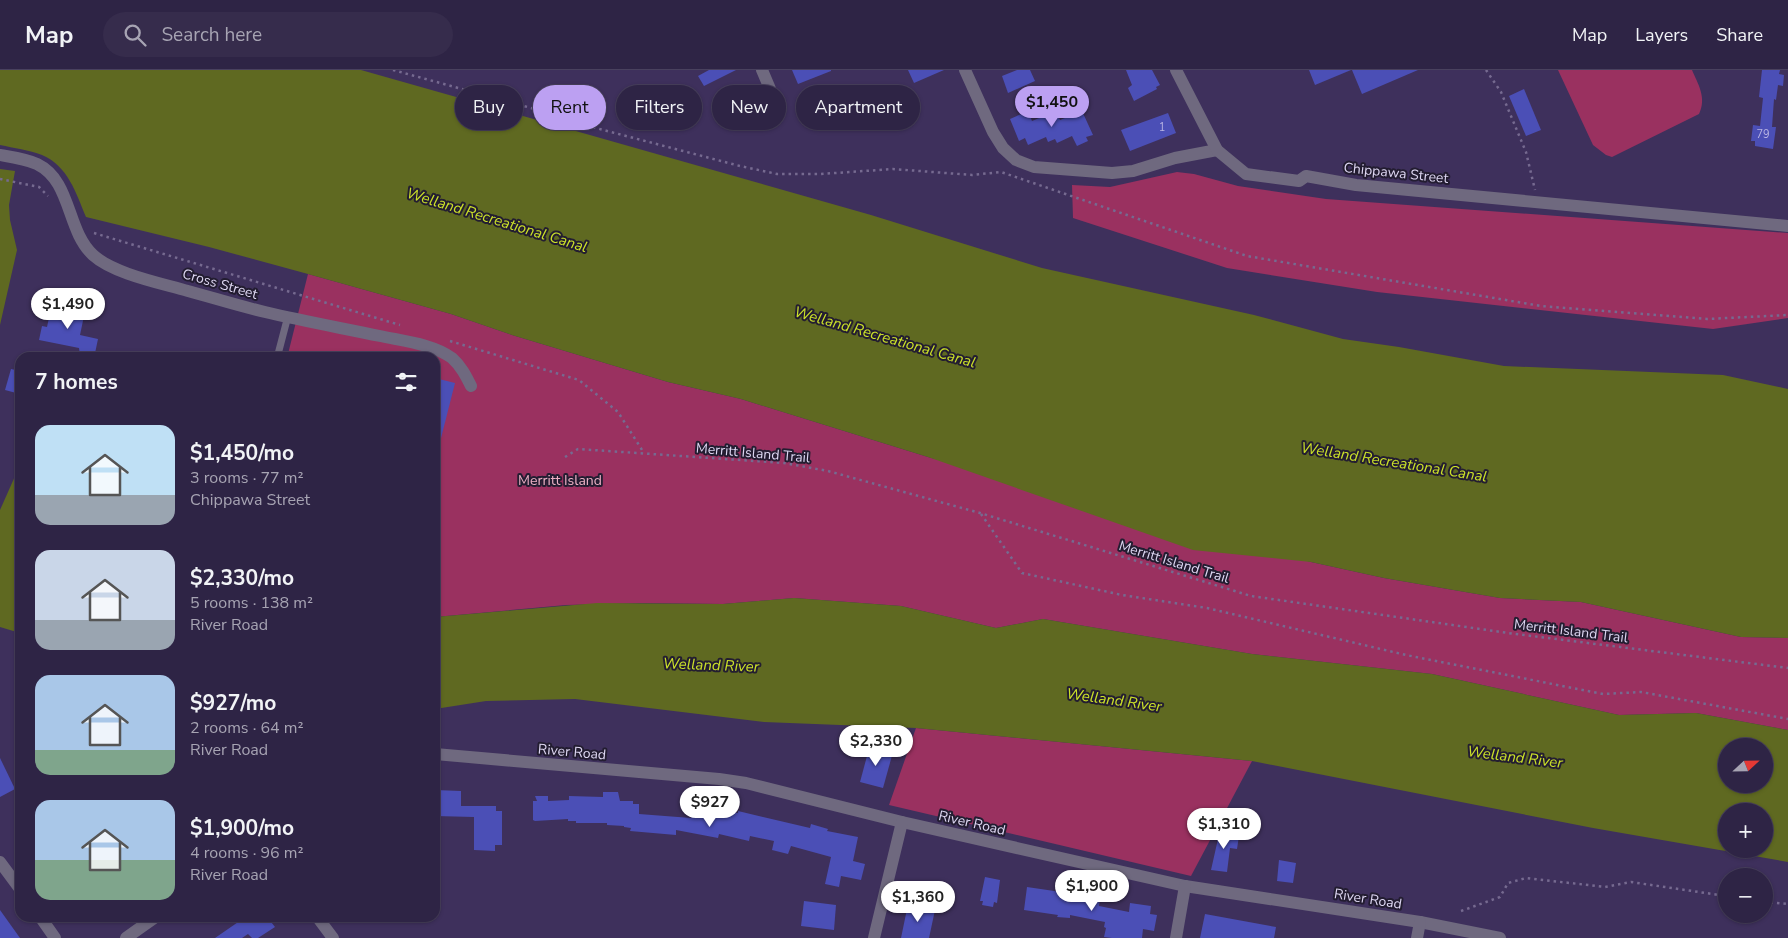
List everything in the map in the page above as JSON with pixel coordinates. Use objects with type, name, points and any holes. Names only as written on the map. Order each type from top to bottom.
[{"type":"street","points":[[762,70],[768,85]]},
{"type":"street","points":[[965,70],[997,140],[1016,160],[1034,167],[1112,173],[1133,171],[1175,158],[1217,150],[1176,70]]},
{"type":"street","name":"Chippawa Street","points":[[1217,150],[1246,174],[1299,181],[1306,176],[1356,185],[1788,226]]},
{"type":"street","name":"Cross Street","points":[[0,155],[28,160],[42,167],[54,178],[62,192],[75,228],[88,251],[110,266],[147,279],[244,307],[391,338],[437,350],[452,358],[461,367],[472,386]]},
{"type":"street","name":"River Road","points":[[440,754],[746,783],[902,822],[1185,886],[1420,922],[1500,938]]},
{"type":"street","points":[[874,938],[902,822]]},
{"type":"street","points":[[0,862],[15,882]]},
{"type":"street","points":[[1176,938],[1185,886]]},
{"type":"street","points":[[43,922],[55,938]]},
{"type":"street","points":[[126,938],[148,922]]},
{"type":"street","points":[[321,922],[332,938]]},
{"type":"street","points":[[1417,938],[1420,922]]},
{"type":"lane","points":[[279,352],[288,316]]},
{"type":"path","points":[[393,70],[592,127],[777,174],[821,174],[893,169],[972,175],[1001,172],[1247,256],[1541,306],[1708,320],[1788,315]]},
{"type":"path","points":[[1486,70],[1501,92],[1526,152],[1538,203]]},
{"type":"path","points":[[0,179],[40,187],[48,195],[51,202]]},
{"type":"path","points":[[75,228],[408,328]]},
{"type":"path","points":[[446,339],[580,380],[618,412],[644,453]]},
{"type":"path","name":"Merritt Island Trail","points":[[565,457],[578,448],[784,463],[828,471],[980,513],[1251,596],[1508,633],[1788,668]]},
{"type":"path","points":[[980,513],[1022,572],[1122,595],[1207,608],[1406,655],[1603,694],[1640,692],[1788,719]]},
{"type":"path","points":[[1461,911],[1500,897],[1508,883],[1526,878],[1605,887],[1631,882],[1718,895]]},
{"type":"path","points":[[1773,903],[1788,904]]},
{"type":"green space","points":[[1558,70],[1692,70],[1701,91],[1701,108],[1699,114],[1612,157],[1606,155],[1593,145]]},
{"type":"green space","points":[[1177,172],[1194,174],[1238,186],[1326,199],[1788,233],[1788,318],[1713,329],[1377,292],[1227,268],[1073,218],[1072,185],[1110,187]]},
{"type":"green space","name":"Merritt Island","points":[[308,274],[451,314],[512,335],[668,382],[741,399],[928,457],[1311,562],[1384,578],[1500,598],[1581,602],[1741,637],[1788,638],[1788,730],[1696,713],[1619,715],[1432,674],[1252,654],[1043,619],[996,628],[901,606],[794,598],[723,604],[641,603],[566,605],[440,617],[440,352],[288,352]]},
{"type":"green space","points":[[916,728],[1252,761],[1191,876],[889,805]]},
{"type":"water","name":"Welland Recreational Canal","points":[[0,70],[361,70],[455,97],[455,130],[523,130],[523,116],[533,119],[533,130],[572,130],[871,215],[1042,268],[1254,315],[1343,339],[1504,366],[1723,375],[1788,389],[1788,638],[1741,637],[1581,602],[1500,598],[1384,578],[1311,562],[1193,550],[928,457],[741,399],[668,382],[512,335],[451,314],[308,274],[209,247],[86,217],[70,181],[65,173],[51,160],[27,150],[0,145]]},
{"type":"water","points":[[0,169],[15,171],[9,205],[10,220],[17,250],[0,325]]},
{"type":"water","points":[[15,476],[15,632],[0,627],[0,510]]},
{"type":"water","name":"Welland River","points":[[794,598],[901,606],[996,628],[1043,619],[1252,654],[1432,674],[1619,715],[1696,713],[1788,730],[1788,862],[1765,858],[1773,858],[1773,803],[1718,803],[1718,850],[1593,828],[1252,761],[916,728],[764,722],[575,699],[486,701],[440,708],[440,617],[597,603],[723,604]]},
{"type":"building","points":[[709,70],[736,70],[704,86],[698,76]]},
{"type":"building","points":[[792,70],[831,70],[831,71],[798,84]]},
{"type":"building","points":[[908,70],[944,70],[914,83]]},
{"type":"building","points":[[1017,70],[1030,70],[1035,81],[1008,93],[1002,76]]},
{"type":"building","points":[[1126,70],[1152,70],[1160,85],[1156,87],[1157,89],[1134,101],[1128,88],[1132,85]]},
{"type":"building","points":[[1309,70],[1351,70],[1315,85]]},
{"type":"building","points":[[1352,70],[1418,70],[1362,94]]},
{"type":"building","points":[[1762,70],[1780,70],[1779,74],[1784,75],[1783,86],[1778,85],[1776,100],[1774,99],[1772,127],[1776,127],[1773,149],[1755,146],[1755,141],[1751,141],[1753,125],[1760,126],[1763,98],[1759,97]]},
{"type":"building","points":[[1524,89],[1541,130],[1526,136],[1509,96]]},
{"type":"building","points":[[1028,111],[1032,121],[1056,111],[1060,120],[1082,111],[1093,135],[1086,137],[1088,141],[1077,146],[1072,136],[1057,143],[1055,139],[1048,142],[1046,137],[1028,145],[1025,138],[1019,141],[1010,119]]},
{"type":"building","points":[[1168,113],[1176,133],[1130,151],[1121,130]]},
{"type":"building","points":[[52,304],[85,311],[80,335],[98,339],[95,352],[80,352],[79,348],[39,340],[42,326],[47,327]]},
{"type":"building","points":[[11,369],[15,370],[15,393],[5,390]]},
{"type":"building","points":[[440,379],[455,383],[440,442]]},
{"type":"building","points":[[870,745],[893,752],[883,788],[860,782]]},
{"type":"building","points":[[0,758],[15,789],[0,797]]},
{"type":"building","points":[[440,790],[461,791],[461,806],[496,806],[496,811],[502,811],[502,845],[495,845],[495,851],[474,850],[474,817],[440,816]]},
{"type":"building","points":[[603,792],[618,792],[620,801],[633,801],[633,804],[639,804],[639,814],[691,818],[696,804],[738,813],[738,811],[810,828],[811,824],[828,829],[827,831],[858,837],[853,861],[865,864],[861,880],[841,876],[839,887],[825,884],[831,857],[791,846],[788,854],[772,850],[774,841],[750,836],[749,841],[719,834],[718,838],[676,830],[676,835],[630,831],[631,828],[624,826],[607,825],[607,823],[576,823],[576,821],[568,821],[568,819],[533,820],[533,801],[537,801],[535,796],[548,796],[548,801],[569,800],[569,796],[603,797]]},
{"type":"building","points":[[1220,830],[1234,832],[1235,835],[1239,836],[1237,849],[1230,848],[1227,872],[1211,870]]},
{"type":"building","points":[[1279,860],[1296,863],[1293,883],[1277,881]]},
{"type":"building","points":[[985,877],[1000,880],[997,903],[994,902],[993,907],[982,905],[983,901],[980,901]]},
{"type":"building","points":[[1027,887],[1061,892],[1062,890],[1073,891],[1073,894],[1100,899],[1099,906],[1129,912],[1130,903],[1151,906],[1150,914],[1157,915],[1154,931],[1143,929],[1142,938],[1104,937],[1105,922],[1070,915],[1070,918],[1057,917],[1058,915],[1024,910]]},
{"type":"building","points":[[804,901],[836,905],[834,930],[801,926]]},
{"type":"building","points":[[913,905],[935,910],[929,938],[901,938],[907,909],[912,910]]},
{"type":"building","points":[[0,910],[20,938],[0,938]]},
{"type":"building","points":[[1205,914],[1276,927],[1274,938],[1200,938]]},
{"type":"building","points":[[238,922],[271,922],[275,927],[258,938],[252,938],[248,934],[242,938],[215,938]]}]
